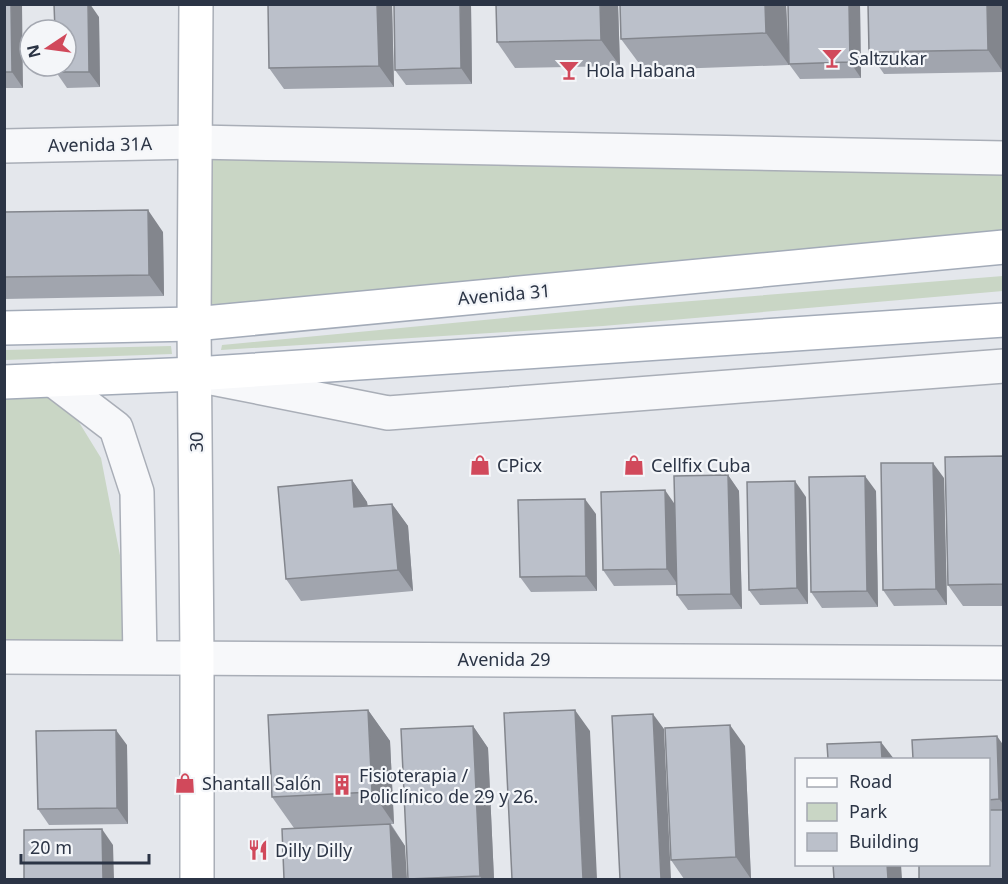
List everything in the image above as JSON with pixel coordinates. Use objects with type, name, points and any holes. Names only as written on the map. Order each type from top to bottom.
[{"type":"main road","name":"30","points":[[196,4],[194,324],[197,879]]},
{"type":"main road","name":"Avenida 31","points":[[4,328],[194,324],[1004,247]]},
{"type":"main road","points":[[4,382],[195,374],[1004,320]]},
{"type":"street","name":"Avenida 31A","points":[[4,146],[196,142]]},
{"type":"street","points":[[196,142],[1004,158]]},
{"type":"street","points":[[195,374],[388,413],[1004,366]]},
{"type":"street","points":[[53,380],[116,428],[134,481],[137,492],[140,658]]},
{"type":"street","name":"Avenida 29","points":[[4,657],[1004,663]]},
{"type":"green space","points":[[196,142],[1003,158],[1003,247],[194,324]]},
{"type":"green space","points":[[1003,276],[1003,291],[603,326],[221,350],[222,345],[629,306]]},
{"type":"green space","points":[[171,346],[172,354],[5,360],[5,350]]},
{"type":"green space","points":[[53,380],[101,458],[140,658],[5,657],[4,382]]},
{"type":"building","points":[[4,4],[11,4],[12,72],[4,72]]},
{"type":"building","points":[[54,4],[88,4],[89,72],[78,72],[78,18],[55,18]]},
{"type":"building","points":[[268,4],[377,4],[379,66],[269,68]]},
{"type":"building","points":[[394,4],[460,4],[461,68],[395,70]]},
{"type":"building","points":[[496,4],[600,4],[601,40],[497,42]]},
{"type":"building","points":[[620,4],[765,4],[766,33],[621,39]]},
{"type":"building","points":[[788,4],[849,4],[850,62],[789,64]]},
{"type":"building","points":[[868,4],[987,4],[988,50],[869,52]]},
{"type":"building","points":[[148,210],[149,275],[4,277],[4,212]]},
{"type":"building","points":[[1004,456],[1004,584],[948,585],[945,457]]},
{"type":"building","points":[[881,463],[933,463],[936,589],[883,590]]},
{"type":"building","points":[[728,475],[731,594],[677,595],[674,476]]},
{"type":"building","points":[[865,476],[867,591],[811,592],[809,477]]},
{"type":"building","points":[[352,480],[354,507],[392,504],[398,570],[286,579],[278,487]]},
{"type":"building","points":[[795,481],[797,588],[749,590],[747,482]]},
{"type":"building","points":[[665,490],[667,569],[603,570],[601,492]]},
{"type":"building","points":[[585,499],[586,576],[520,577],[518,500]]},
{"type":"building","points":[[368,710],[372,792],[272,797],[268,715]]},
{"type":"building","points":[[575,710],[583,879],[512,879],[504,713]]},
{"type":"building","points":[[653,714],[661,879],[620,879],[612,716]]},
{"type":"building","points":[[730,725],[736,857],[671,860],[665,728]]},
{"type":"building","points":[[473,726],[480,876],[408,879],[401,729]]},
{"type":"building","points":[[116,730],[117,808],[38,809],[36,731]]},
{"type":"building","points":[[997,736],[999,799],[990,800],[990,758],[913,758],[912,740]]},
{"type":"building","points":[[881,742],[882,758],[828,758],[827,744]]},
{"type":"building","points":[[990,810],[1004,810],[1004,879],[919,879],[919,866],[990,866]]},
{"type":"building","points":[[390,824],[393,879],[284,879],[282,829]]},
{"type":"building","points":[[102,829],[103,879],[24,879],[24,830]]},
{"type":"building","points":[[833,866],[887,866],[888,879],[834,879]]},
{"type":"place","name":"Saltzukar","points":[[832,58]]},
{"type":"place","name":"Hola Habana","points":[[569,70]]},
{"type":"place","name":"CPicx","points":[[480,465]]},
{"type":"place","name":"Cellfix Cuba","points":[[634,465]]},
{"type":"place","name":"Shantall Salón","points":[[185,783]]},
{"type":"place","name":"Fisioterapia / Policlínico de 29 y 26.","points":[[342,785]]},
{"type":"place","name":"Dilly Dilly","points":[[258,850]]}]
